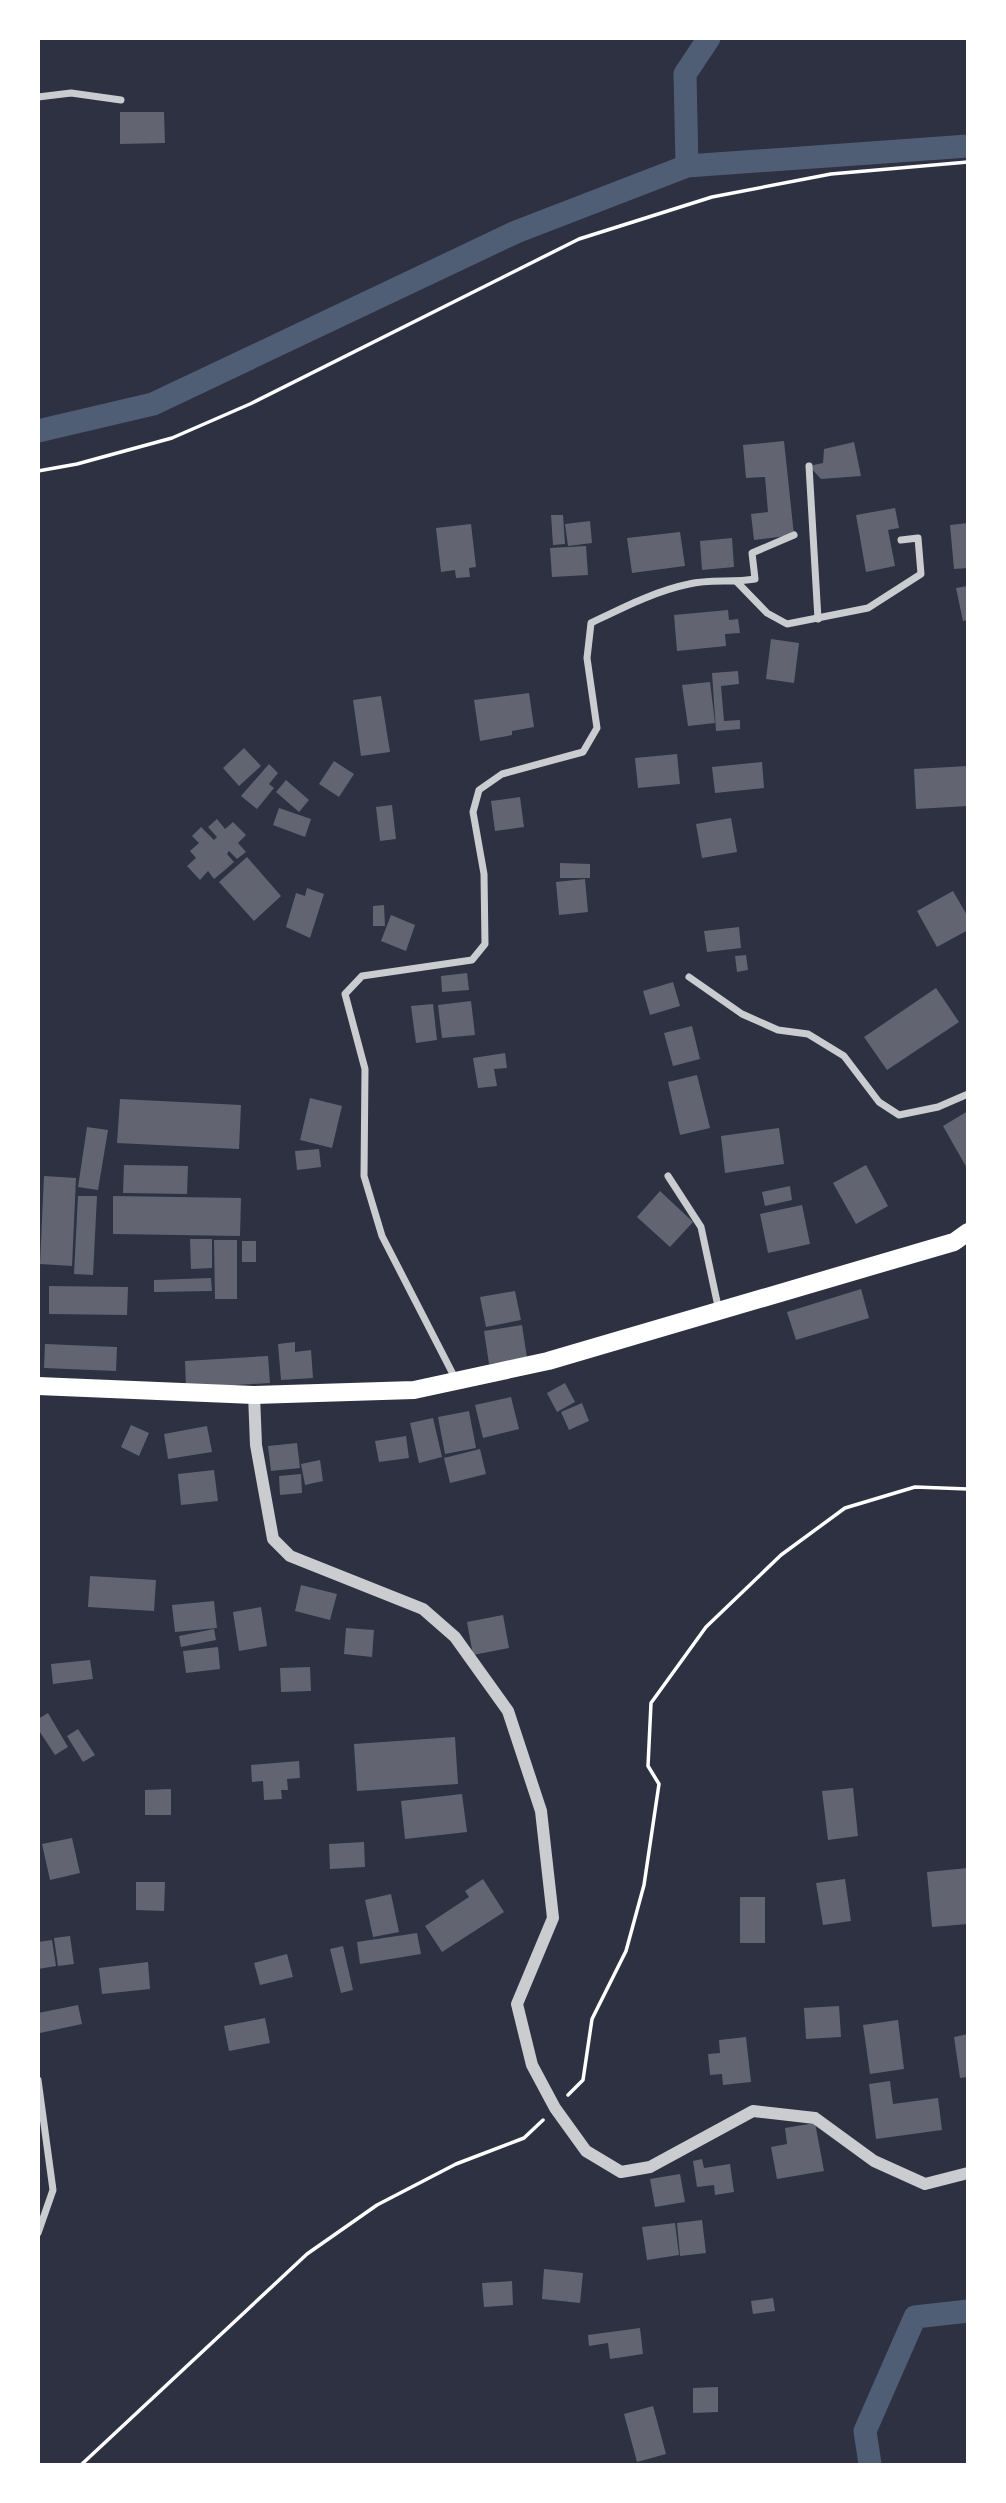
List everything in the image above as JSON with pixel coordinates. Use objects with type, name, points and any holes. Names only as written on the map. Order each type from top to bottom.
[{"type":"highway","points":[[38,1386],[254,1395],[414,1390],[548,1361],[954,1242],[968,1232]]},
{"type":"street","points":[[38,97],[71,93],[121,100]]},
{"type":"street","points":[[809,466],[818,619]]},
{"type":"street","points":[[456,1381],[382,1237],[364,1176],[365,1069],[345,994],[362,976],[472,960],[485,944],[484,874],[473,812],[479,790],[502,775],[583,752],[597,727],[587,658],[591,623],[635,602],[690,583],[755,579],[752,553],[794,536]]},
{"type":"street","points":[[737,582],[767,613],[787,624],[867,608],[921,573],[918,538],[901,540]]},
{"type":"street","points":[[689,977],[743,1014],[778,1030],[808,1034],[844,1056],[879,1102],[899,1115],[938,1107],[968,1094]]},
{"type":"street","points":[[668,1176],[701,1227],[719,1311]]},
{"type":"street","points":[[254,1395],[256,1445],[273,1539],[290,1556],[423,1609],[455,1637],[508,1712],[541,1811],[553,1917],[517,2004],[532,2065],[555,2108],[586,2151],[621,2172],[650,2167],[753,2111],[815,2118],[874,2161],[925,2184],[968,2173]]},
{"type":"street","points":[[38,2080],[53,2190],[38,2233]]},
{"type":"path","points":[[38,471],[77,464],[172,438],[250,404],[579,239],[712,197],[831,174],[968,162]]},
{"type":"path","points":[[915,1487],[968,1489]]},
{"type":"building","points":[[120,112],[164,112],[165,143],[120,144]]},
{"type":"building","points":[[784,441],[794,535],[754,540],[751,514],[768,512],[765,477],[746,478],[743,445]]},
{"type":"building","points":[[854,442],[861,476],[821,479],[809,466],[823,463],[824,449]]},
{"type":"building","points":[[895,508],[899,528],[888,530],[895,566],[866,572],[856,515]]},
{"type":"building","points":[[551,515],[563,515],[565,544],[553,545]]},
{"type":"building","points":[[590,521],[592,543],[568,546],[565,524]]},
{"type":"building","points":[[968,523],[968,568],[954,569],[950,525]]},
{"type":"building","points":[[471,524],[476,567],[469,568],[470,577],[456,578],[455,570],[441,572],[436,528]]},
{"type":"building","points":[[680,532],[685,566],[632,573],[627,538]]},
{"type":"building","points":[[732,538],[734,567],[702,570],[700,541]]},
{"type":"building","points":[[586,546],[588,575],[552,577],[550,548]]},
{"type":"building","points":[[968,586],[968,620],[963,621],[956,588]]},
{"type":"building","points":[[728,610],[729,620],[738,619],[740,633],[725,634],[726,646],[677,651],[674,615]]},
{"type":"building","points":[[771,639],[799,643],[794,683],[766,679]]},
{"type":"building","points":[[738,671],[739,684],[721,686],[724,721],[740,720],[740,729],[716,731],[712,673]]},
{"type":"building","points":[[710,682],[715,723],[688,726],[682,685]]},
{"type":"building","points":[[529,693],[534,727],[512,731],[512,735],[480,741],[474,700]]},
{"type":"building","points":[[381,696],[390,752],[361,756],[353,700]]},
{"type":"building","points":[[244,748],[261,766],[239,786],[223,768]]},
{"type":"building","points":[[677,754],[680,784],[638,788],[635,758]]},
{"type":"building","points":[[334,761],[354,774],[339,797],[319,784]]},
{"type":"building","points":[[762,762],[764,788],[715,793],[712,767]]},
{"type":"building","points":[[269,764],[278,773],[269,784],[274,788],[257,809],[241,796]]},
{"type":"building","points":[[968,766],[968,806],[916,809],[914,769]]},
{"type":"building","points":[[286,780],[309,800],[299,812],[276,792]]},
{"type":"building","points":[[520,797],[524,827],[495,831],[491,801]]},
{"type":"building","points":[[392,805],[396,839],[380,841],[376,807]]},
{"type":"building","points":[[279,808],[311,819],[305,837],[273,825]]},
{"type":"building","points":[[731,818],[737,852],[702,858],[696,824]]},
{"type":"building","points":[[217,819],[225,829],[233,822],[246,835],[238,843],[246,852],[237,859],[229,851],[227,854],[234,862],[214,879],[208,871],[200,880],[187,866],[196,858],[190,851],[199,843],[192,836],[201,827],[214,840],[217,837],[208,827]]},
{"type":"building","points":[[247,857],[281,896],[254,921],[219,882]]},
{"type":"building","points":[[560,863],[590,864],[590,878],[560,878]]},
{"type":"building","points":[[585,879],[588,912],[559,915],[556,882]]},
{"type":"building","points":[[307,888],[324,894],[310,938],[286,927],[296,893],[305,896]]},
{"type":"building","points":[[953,891],[968,917],[968,930],[937,947],[917,911]]},
{"type":"building","points":[[384,905],[385,926],[373,926],[373,906]]},
{"type":"building","points":[[391,915],[415,925],[406,951],[381,941]]},
{"type":"building","points":[[739,927],[741,948],[707,952],[704,931]]},
{"type":"building","points":[[746,955],[748,970],[737,972],[735,956]]},
{"type":"building","points":[[467,973],[469,990],[442,992],[441,976]]},
{"type":"building","points":[[673,982],[680,1006],[650,1015],[643,991]]},
{"type":"building","points":[[936,988],[959,1022],[887,1070],[864,1037]]},
{"type":"building","points":[[471,1001],[475,1035],[442,1038],[438,1005]]},
{"type":"building","points":[[433,1004],[437,1040],[416,1043],[411,1006]]},
{"type":"building","points":[[692,1026],[700,1059],[673,1066],[664,1033]]},
{"type":"building","points":[[505,1053],[507,1068],[494,1069],[497,1086],[478,1088],[473,1058]]},
{"type":"building","points":[[697,1075],[710,1128],[680,1135],[668,1082]]},
{"type":"building","points":[[310,1098],[342,1106],[332,1148],[300,1140]]},
{"type":"building","points":[[120,1099],[241,1105],[239,1149],[117,1143]]},
{"type":"building","points":[[968,1111],[968,1170],[943,1126]]},
{"type":"building","points":[[87,1127],[108,1130],[98,1190],[78,1187]]},
{"type":"building","points":[[779,1128],[784,1164],[725,1173],[721,1136]]},
{"type":"building","points":[[319,1149],[321,1167],[297,1170],[295,1151]]},
{"type":"building","points":[[124,1165],[188,1166],[187,1194],[123,1193]]},
{"type":"building","points":[[866,1165],[888,1206],[856,1224],[833,1183]]},
{"type":"building","points":[[44,1176],[76,1178],[72,1266],[40,1264]]},
{"type":"building","points":[[790,1186],[792,1200],[765,1206],[762,1192]]},
{"type":"building","points":[[660,1191],[693,1222],[670,1247],[637,1217]]},
{"type":"building","points":[[78,1196],[97,1196],[93,1275],[74,1274]]},
{"type":"building","points":[[113,1196],[241,1198],[240,1236],[113,1234]]},
{"type":"building","points":[[802,1205],[810,1244],[768,1253],[760,1214]]},
{"type":"building","points":[[190,1239],[212,1239],[212,1268],[191,1269]]},
{"type":"building","points":[[214,1240],[237,1240],[237,1299],[215,1299]]},
{"type":"building","points":[[242,1241],[256,1241],[256,1262],[242,1262]]},
{"type":"building","points":[[211,1278],[212,1291],[154,1292],[154,1280]]},
{"type":"building","points":[[49,1286],[128,1287],[127,1315],[49,1314]]},
{"type":"building","points":[[861,1289],[869,1318],[796,1340],[787,1312]]},
{"type":"building","points":[[515,1291],[521,1320],[486,1327],[480,1297]]},
{"type":"building","points":[[522,1325],[527,1358],[489,1364],[484,1331]]},
{"type":"building","points":[[295,1342],[295,1352],[311,1350],[313,1378],[281,1380],[278,1344]]},
{"type":"building","points":[[45,1344],[117,1347],[116,1371],[44,1368]]},
{"type":"building","points":[[268,1356],[270,1383],[186,1388],[185,1361]]},
{"type":"building","points":[[565,1383],[575,1402],[557,1412],[547,1393]]},
{"type":"building","points":[[511,1397],[519,1429],[483,1438],[475,1405]]},
{"type":"building","points":[[582,1403],[589,1421],[569,1430],[561,1412]]},
{"type":"building","points":[[469,1411],[476,1448],[445,1454],[438,1417]]},
{"type":"building","points":[[433,1418],[442,1457],[419,1463],[410,1423]]},
{"type":"building","points":[[131,1425],[149,1433],[139,1456],[121,1447]]},
{"type":"building","points":[[207,1426],[212,1452],[168,1459],[164,1434]]},
{"type":"building","points":[[406,1436],[409,1458],[379,1462],[375,1441]]},
{"type":"building","points":[[297,1443],[300,1468],[271,1471],[268,1446]]},
{"type":"building","points":[[480,1449],[486,1474],[450,1483],[444,1458]]},
{"type":"building","points":[[320,1460],[323,1481],[305,1485],[301,1464]]},
{"type":"building","points":[[214,1470],[218,1501],[181,1505],[178,1474]]},
{"type":"building","points":[[301,1474],[302,1493],[280,1495],[279,1476]]},
{"type":"building","points":[[90,1576],[156,1580],[154,1611],[88,1607]]},
{"type":"building","points":[[301,1585],[337,1594],[330,1620],[295,1611]]},
{"type":"building","points":[[214,1601],[217,1628],[175,1632],[172,1605]]},
{"type":"building","points":[[261,1607],[267,1646],[239,1651],[233,1612]]},
{"type":"building","points":[[503,1615],[509,1648],[473,1655],[467,1622]]},
{"type":"building","points":[[346,1628],[374,1630],[372,1657],[344,1654]]},
{"type":"building","points":[[214,1629],[216,1640],[181,1647],[179,1636]]},
{"type":"building","points":[[218,1647],[220,1669],[186,1673],[183,1651]]},
{"type":"building","points":[[90,1660],[93,1679],[53,1684],[51,1664]]},
{"type":"building","points":[[310,1667],[311,1691],[281,1692],[280,1668]]},
{"type":"building","points":[[48,1713],[68,1747],[55,1755],[38,1729],[38,1719]]},
{"type":"building","points":[[78,1729],[95,1755],[83,1762],[67,1736]]},
{"type":"building","points":[[455,1737],[458,1784],[357,1791],[354,1744]]},
{"type":"building","points":[[299,1761],[300,1778],[287,1779],[288,1790],[281,1790],[282,1799],[264,1800],[263,1781],[252,1782],[251,1765]]},
{"type":"building","points":[[853,1788],[858,1836],[828,1840],[822,1791]]},
{"type":"building","points":[[171,1789],[171,1815],[145,1815],[145,1790]]},
{"type":"building","points":[[462,1794],[467,1832],[405,1839],[401,1801]]},
{"type":"building","points":[[72,1838],[80,1873],[50,1880],[42,1844]]},
{"type":"building","points":[[364,1842],[365,1867],[330,1869],[329,1844]]},
{"type":"building","points":[[968,1868],[968,1924],[932,1927],[927,1872]]},
{"type":"building","points":[[483,1879],[504,1912],[442,1952],[425,1926],[469,1897],[465,1891]]},
{"type":"building","points":[[845,1879],[851,1921],[823,1925],[816,1883]]},
{"type":"building","points":[[136,1882],[165,1882],[164,1911],[136,1910]]},
{"type":"building","points":[[391,1894],[399,1932],[373,1937],[365,1900]]},
{"type":"building","points":[[740,1897],[765,1897],[765,1943],[740,1943]]},
{"type":"building","points":[[417,1933],[421,1954],[360,1964],[357,1942]]},
{"type":"building","points":[[70,1936],[74,1964],[58,1966],[54,1938]]},
{"type":"building","points":[[52,1940],[56,1966],[38,1969],[38,1942]]},
{"type":"building","points":[[343,1946],[353,1990],[341,1993],[330,1949]]},
{"type":"building","points":[[287,1954],[293,1977],[260,1985],[254,1963]]},
{"type":"building","points":[[148,1962],[150,1989],[102,1994],[99,1968]]},
{"type":"building","points":[[78,2005],[82,2024],[40,2033],[38,2013]]},
{"type":"building","points":[[839,2006],[841,2037],[806,2039],[804,2008]]},
{"type":"building","points":[[265,2018],[270,2043],[229,2051],[224,2026]]},
{"type":"building","points":[[898,2020],[904,2069],[870,2074],[863,2025]]},
{"type":"building","points":[[968,2034],[968,2077],[960,2078],[954,2037]]},
{"type":"building","points":[[746,2037],[751,2082],[723,2085],[722,2074],[710,2075],[708,2054],[720,2053],[719,2040]]},
{"type":"building","points":[[890,2081],[893,2104],[938,2098],[942,2130],[876,2139],[869,2084]]},
{"type":"building","points":[[815,2123],[824,2171],[777,2179],[771,2147],[787,2144],[785,2128]]},
{"type":"building","points":[[702,2159],[704,2168],[730,2164],[734,2192],[715,2195],[714,2185],[697,2187],[693,2161]]},
{"type":"building","points":[[680,2174],[685,2202],[655,2207],[650,2179]]},
{"type":"building","points":[[702,2220],[706,2253],[680,2256],[677,2223]]},
{"type":"building","points":[[675,2223],[679,2255],[647,2260],[642,2227]]},
{"type":"building","points":[[544,2269],[583,2273],[580,2303],[542,2299]]},
{"type":"building","points":[[512,2281],[513,2305],[484,2307],[482,2283]]},
{"type":"building","points":[[773,2298],[775,2311],[753,2314],[751,2301]]},
{"type":"building","points":[[640,2328],[643,2354],[610,2359],[608,2343],[589,2346],[588,2335]]},
{"type":"building","points":[[718,2387],[718,2412],[693,2413],[693,2388]]},
{"type":"building","points":[[653,2406],[666,2454],[637,2462],[624,2414]]},
{"type":"waterway","points":[[687,166],[685,74],[709,38]]},
{"type":"waterway","points":[[38,431],[153,404],[516,232],[687,166],[968,146]]},
{"type":"waterway","points":[[870,2464],[865,2431],[915,2317],[968,2311]]}]
